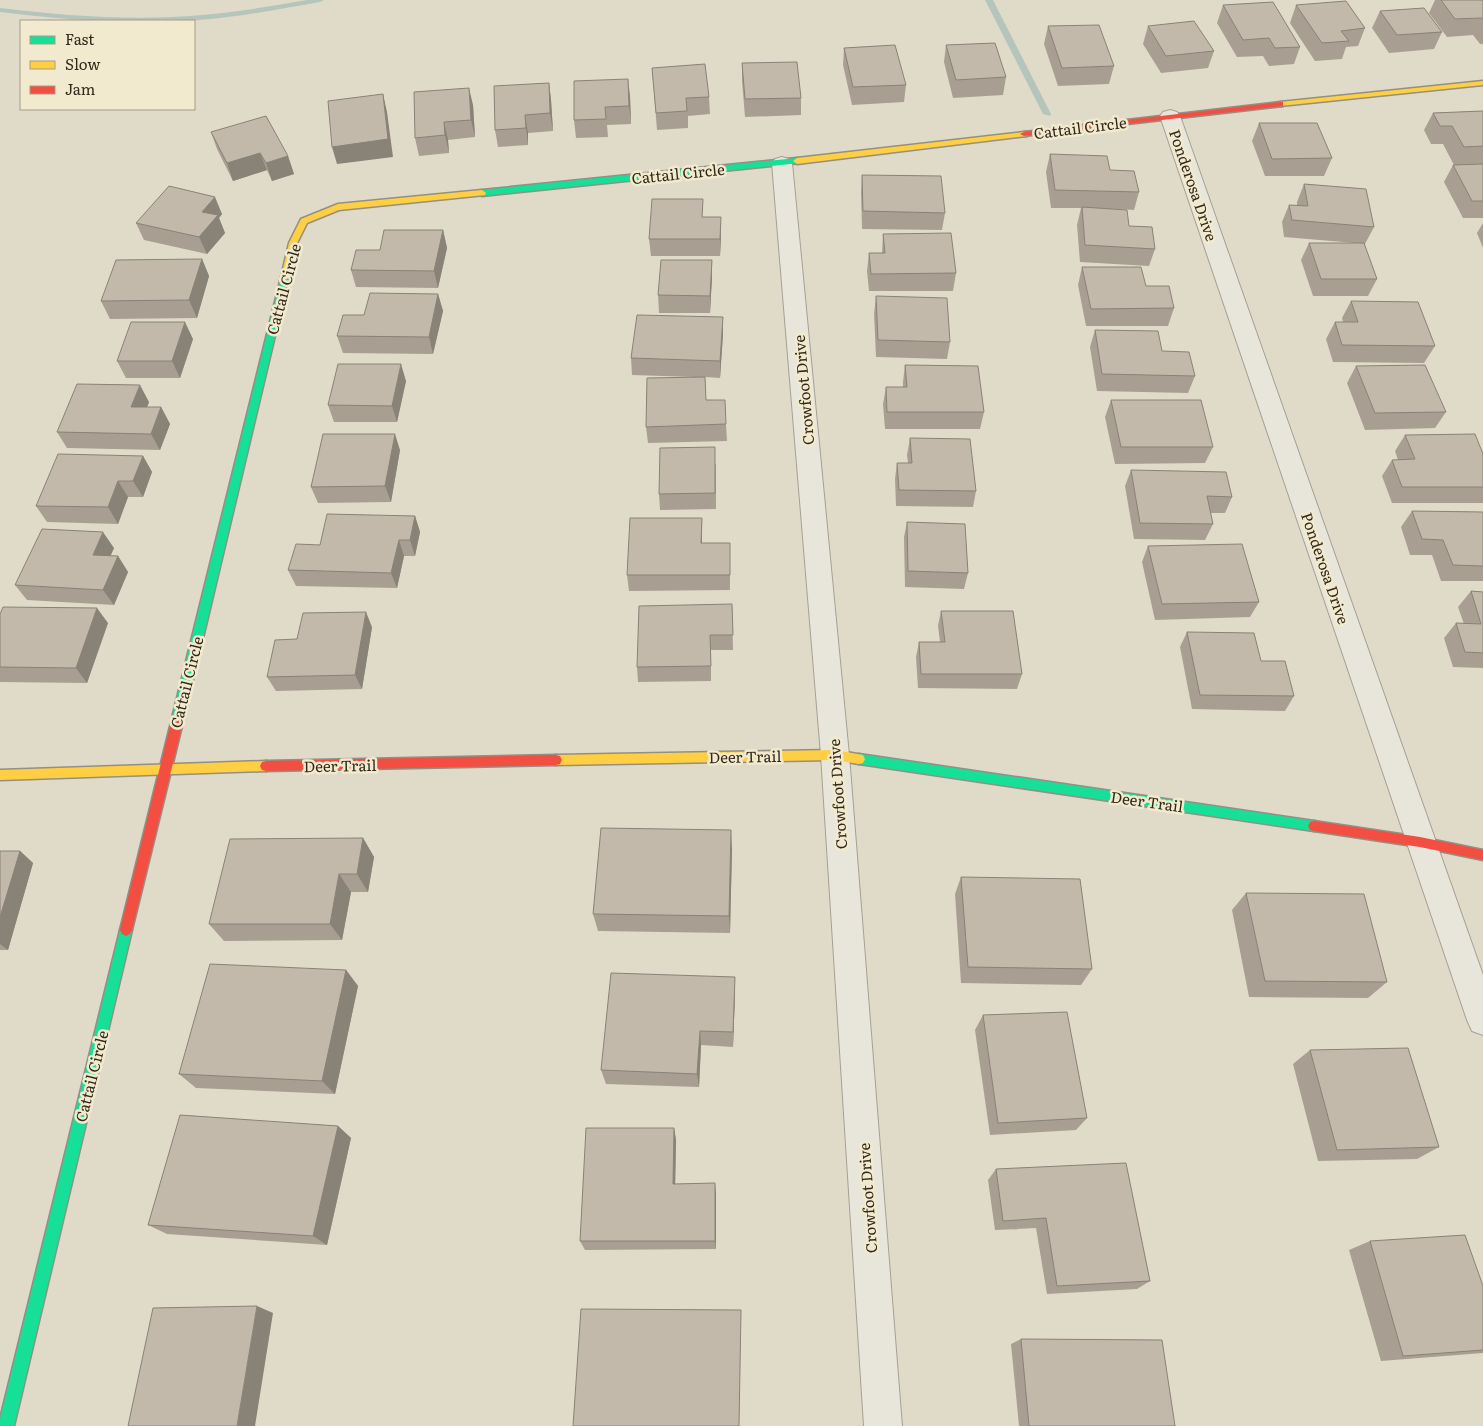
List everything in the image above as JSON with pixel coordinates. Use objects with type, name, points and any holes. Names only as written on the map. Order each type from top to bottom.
[{"type":"street","name":"Cattail Circle","points":[[6,1426],[293,244],[304,221],[338,207],[782,163],[1170,116],[1483,83]]},
{"type":"street","name":"Ponderosa Drive","points":[[1170,116],[1483,1020]]},
{"type":"street","name":"Crowfoot Drive","points":[[782,163],[835,754],[883,1426]]},
{"type":"street","name":"Deer Trail","points":[[0,775],[165,768],[835,754],[1420,842],[1483,855]]},
{"type":"building","points":[[1441,0],[1483,0],[1483,19],[1455,19]]},
{"type":"building","points":[[1346,1],[1365,28],[1341,31],[1349,41],[1322,43],[1296,5]]},
{"type":"building","points":[[1273,2],[1300,47],[1275,48],[1269,38],[1243,40],[1223,5]]},
{"type":"building","points":[[1424,8],[1442,32],[1397,35],[1380,11]]},
{"type":"building","points":[[1194,21],[1214,51],[1166,56],[1148,26]]},
{"type":"building","points":[[1099,25],[1114,66],[1062,68],[1048,26]]},
{"type":"building","points":[[995,43],[1006,77],[956,80],[946,45]]},
{"type":"building","points":[[895,45],[906,85],[853,87],[844,48]]},
{"type":"building","points":[[797,62],[801,98],[745,99],[742,63]]},
{"type":"building","points":[[705,64],[709,97],[686,98],[687,111],[656,113],[652,68]]},
{"type":"building","points":[[628,79],[629,106],[605,107],[606,119],[574,120],[574,81]]},
{"type":"building","points":[[549,83],[550,113],[525,115],[526,128],[495,130],[494,86]]},
{"type":"building","points":[[469,88],[471,120],[444,122],[445,135],[415,138],[414,92]]},
{"type":"building","points":[[383,94],[388,139],[332,147],[328,101]]},
{"type":"building","points":[[1483,111],[1483,146],[1464,147],[1452,126],[1440,126],[1433,113]]},
{"type":"building","points":[[266,116],[288,156],[266,163],[260,153],[227,163],[211,132]]},
{"type":"building","points":[[1259,123],[1317,123],[1332,158],[1272,159]]},
{"type":"building","points":[[1050,154],[1107,156],[1110,170],[1134,171],[1139,192],[1055,190]]},
{"type":"building","points":[[1483,164],[1483,201],[1472,201],[1453,165]]},
{"type":"building","points":[[862,175],[941,176],[945,213],[863,211]]},
{"type":"building","points":[[1304,184],[1366,189],[1374,227],[1292,220],[1289,205],[1308,206]]},
{"type":"building","points":[[169,186],[215,197],[202,212],[218,215],[199,237],[136,223]]},
{"type":"building","points":[[652,199],[703,199],[702,217],[721,217],[720,239],[649,239]]},
{"type":"building","points":[[1082,207],[1127,210],[1129,226],[1152,227],[1155,249],[1085,245]]},
{"type":"building","points":[[384,230],[443,230],[434,271],[351,270],[356,250],[380,250]]},
{"type":"building","points":[[951,233],[956,273],[871,274],[869,253],[885,253],[883,234]]},
{"type":"building","points":[[1309,243],[1364,243],[1377,279],[1321,279]]},
{"type":"building","points":[[202,259],[189,300],[101,301],[116,260]]},
{"type":"building","points":[[661,260],[712,260],[710,296],[658,295]]},
{"type":"building","points":[[1082,267],[1141,267],[1146,286],[1169,286],[1174,308],[1091,309]]},
{"type":"building","points":[[370,293],[438,294],[429,337],[337,336],[343,315],[364,315]]},
{"type":"building","points":[[876,296],[947,298],[950,342],[878,340]]},
{"type":"building","points":[[1351,301],[1418,302],[1435,346],[1342,345],[1335,322],[1358,322]]},
{"type":"building","points":[[637,315],[723,317],[720,361],[631,358]]},
{"type":"building","points":[[131,322],[185,322],[172,361],[117,361]]},
{"type":"building","points":[[1095,330],[1158,331],[1162,351],[1189,352],[1195,376],[1102,374]]},
{"type":"building","points":[[338,364],[401,364],[392,406],[328,405]]},
{"type":"building","points":[[905,365],[978,366],[984,412],[887,412],[886,387],[907,387]]},
{"type":"building","points":[[1425,365],[1446,412],[1375,413],[1356,366]]},
{"type":"building","points":[[705,377],[706,400],[725,400],[726,424],[646,427],[647,378]]},
{"type":"building","points":[[77,384],[140,385],[131,407],[161,407],[151,434],[57,432]]},
{"type":"building","points":[[1111,400],[1201,400],[1213,447],[1121,447]]},
{"type":"building","points":[[323,434],[395,434],[385,486],[311,487]]},
{"type":"building","points":[[1475,434],[1483,454],[1483,487],[1402,487],[1392,460],[1415,459],[1405,435]]},
{"type":"building","points":[[910,438],[970,439],[976,491],[899,490],[897,463],[912,463]]},
{"type":"building","points":[[715,447],[715,493],[659,494],[660,448]]},
{"type":"building","points":[[58,454],[143,456],[133,481],[118,481],[108,507],[36,506]]},
{"type":"building","points":[[1131,470],[1226,472],[1232,497],[1207,496],[1213,524],[1140,523]]},
{"type":"building","points":[[1412,511],[1483,512],[1483,566],[1453,565],[1443,540],[1422,539]]},
{"type":"building","points":[[327,514],[415,516],[410,540],[399,540],[391,573],[288,570],[296,544],[320,545]]},
{"type":"building","points":[[630,518],[702,518],[701,543],[730,543],[730,575],[627,575]]},
{"type":"building","points":[[907,522],[965,524],[968,573],[908,571]]},
{"type":"building","points":[[42,529],[103,532],[93,555],[118,556],[103,590],[15,585]]},
{"type":"building","points":[[1242,544],[1259,602],[1162,604],[1148,546]]},
{"type":"building","points":[[1471,591],[1483,592],[1483,653],[1465,652],[1456,623],[1481,624]]},
{"type":"building","points":[[732,604],[733,635],[710,635],[711,666],[637,667],[639,606]]},
{"type":"building","points":[[3,607],[97,608],[76,668],[0,667],[0,614]]},
{"type":"building","points":[[941,611],[1013,611],[1022,674],[921,674],[919,642],[945,642]]},
{"type":"building","points":[[366,612],[355,675],[267,677],[275,640],[297,639],[303,613]]},
{"type":"building","points":[[1187,632],[1254,633],[1261,661],[1285,661],[1294,696],[1200,695]]},
{"type":"building","points":[[601,828],[731,830],[729,916],[593,914]]},
{"type":"building","points":[[363,838],[357,874],[339,874],[330,924],[209,924],[230,839]]},
{"type":"building","points":[[0,851],[20,851],[0,917]]},
{"type":"building","points":[[961,877],[1080,879],[1092,969],[968,967]]},
{"type":"building","points":[[1246,893],[1364,894],[1387,982],[1265,981]]},
{"type":"building","points":[[210,964],[346,970],[322,1081],[179,1074]]},
{"type":"building","points":[[611,973],[735,977],[733,1032],[700,1031],[697,1074],[601,1070]]},
{"type":"building","points":[[1067,1012],[1087,1118],[998,1123],[983,1015]]},
{"type":"building","points":[[1408,1048],[1439,1147],[1337,1150],[1310,1050]]},
{"type":"building","points":[[180,1115],[338,1126],[313,1236],[148,1225]]},
{"type":"building","points":[[586,1128],[674,1128],[673,1184],[715,1183],[715,1241],[580,1241]]},
{"type":"building","points":[[1126,1163],[1150,1281],[1057,1286],[1046,1218],[1003,1221],[996,1169]]},
{"type":"building","points":[[1465,1235],[1483,1286],[1483,1350],[1403,1356],[1370,1241]]},
{"type":"building","points":[[257,1306],[237,1426],[128,1426],[153,1308]]},
{"type":"building","points":[[581,1309],[741,1310],[739,1426],[573,1426]]},
{"type":"building","points":[[1021,1339],[1162,1340],[1175,1426],[1029,1426]]},
{"type":"waterway","points":[[0,10],[114,20],[143,20],[229,15],[320,0]]},
{"type":"waterway","points":[[989,0],[1047,114]]},
{"type":"traffic: fast","points":[[482,193],[797,161]]},
{"type":"traffic: fast","points":[[178,718],[285,277]]},
{"type":"traffic: fast","points":[[859,759],[1314,826]]},
{"type":"traffic: fast","points":[[6,1426],[126,930]]},
{"type":"traffic: slow","points":[[1280,104],[1483,83]]},
{"type":"traffic: slow","points":[[797,161],[1024,134]]},
{"type":"traffic: slow","points":[[285,277],[293,243],[304,221],[338,207],[482,193]]},
{"type":"traffic: slow","points":[[556,760],[835,755],[859,759]]},
{"type":"traffic: slow","points":[[0,775],[266,766]]},
{"type":"traffic: jam","points":[[1024,134],[1280,104]]},
{"type":"traffic: jam","points":[[126,930],[178,718]]},
{"type":"traffic: jam","points":[[266,766],[556,760]]},
{"type":"traffic: jam","points":[[1314,826],[1420,842],[1483,855]]}]
